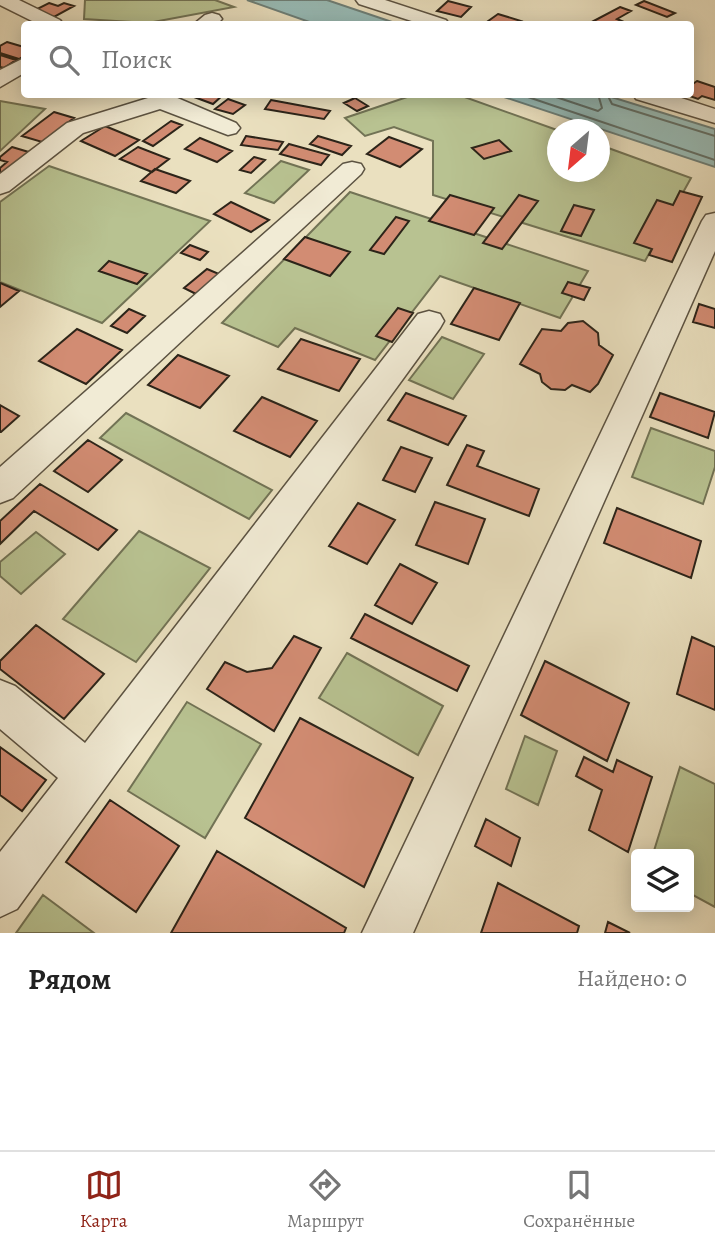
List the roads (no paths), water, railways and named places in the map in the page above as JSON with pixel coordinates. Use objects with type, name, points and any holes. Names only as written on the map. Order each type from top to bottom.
[{"type":"street","points":[[4,0],[47,21]]},
{"type":"street","points":[[366,0],[430,21]]},
{"type":"street","points":[[0,80],[21,66]]},
{"type":"street","points":[[0,186],[75,128],[159,98],[228,128]]},
{"type":"street","points":[[657,98],[715,116]]},
{"type":"street","points":[[0,488],[352,169]]},
{"type":"street","points":[[387,933],[715,221]]},
{"type":"street","points":[[0,892],[429,321]]},
{"type":"street","points":[[0,701],[89,775]]},
{"type":"water","points":[[247,0],[327,0],[389,21],[306,21]]},
{"type":"water","points":[[507,98],[615,98],[715,129],[715,167],[610,132],[610,119],[570,119]]}]
